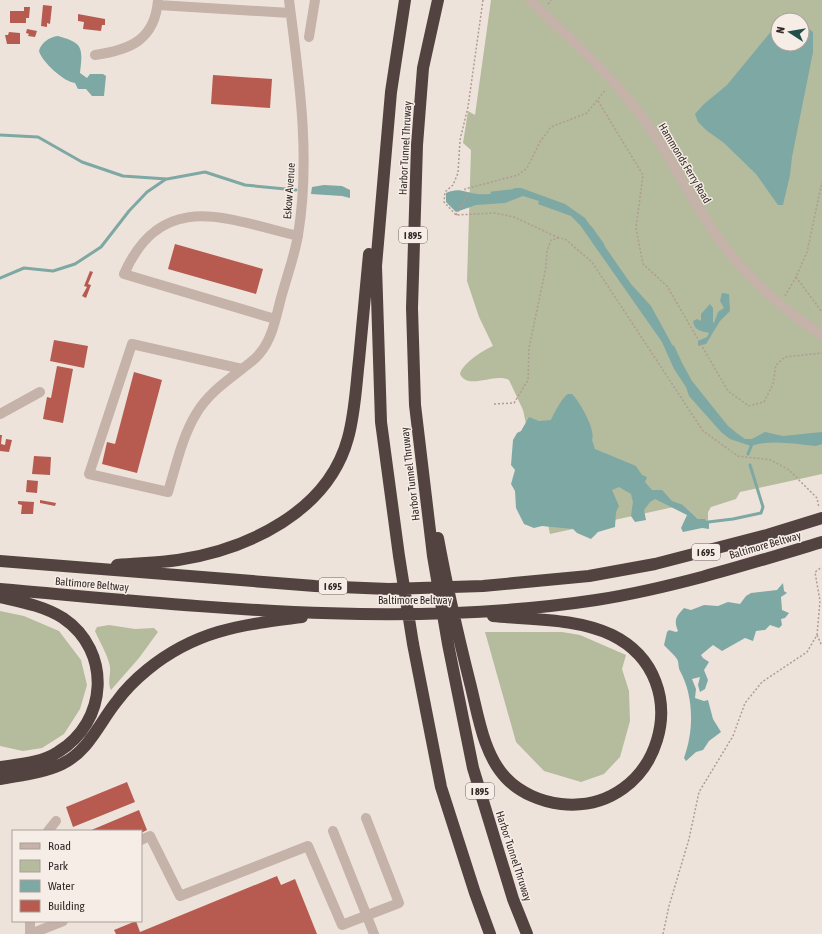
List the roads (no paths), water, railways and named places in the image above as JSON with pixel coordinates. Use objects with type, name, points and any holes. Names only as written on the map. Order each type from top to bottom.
[{"type":"highway","name":"Harbor Tunnel Thruway","points":[[405,0],[391,92],[376,273],[381,422],[399,556],[413,644],[441,787],[490,934]]},
{"type":"highway","name":"Harbor Tunnel Thruway","points":[[438,0],[423,68],[413,229],[412,308],[416,405],[423,471],[437,556],[448,644],[473,768],[513,900],[527,934]]},
{"type":"highway","points":[[77,568],[177,560],[229,548],[284,521],[304,507],[320,492],[331,476],[341,457],[353,417],[376,187],[391,92]]},
{"type":"highway","name":"Baltimore Beltway","points":[[0,561],[315,586],[389,589],[483,586],[589,576],[655,564],[690,556],[821,515]]},
{"type":"highway","name":"Baltimore Beltway","points":[[0,589],[252,609],[337,613],[464,613],[597,600],[709,575],[822,542]]},
{"type":"highway","points":[[437,556],[483,734],[494,761],[506,778],[523,791],[539,800],[574,806],[604,800],[619,792],[634,780],[646,766],[659,737],[661,705],[658,690],[646,665],[626,644],[602,631],[578,625],[464,613]]},
{"type":"highway","points":[[0,597],[46,609],[69,623],[81,635],[90,649],[99,679],[93,712],[89,721],[76,738],[52,756],[41,760],[0,767]]},
{"type":"highway","points":[[0,779],[39,772],[69,760],[87,745],[116,701],[146,670],[172,652],[198,638],[235,627],[337,613]]},
{"type":"highway","points":[[0,758],[20,764]]},
{"type":"street","name":"Eskow Avenue","points":[[242,369],[132,344],[89,474],[168,492],[187,434],[196,414],[220,386],[242,369],[260,354],[266,346],[298,236],[302,200],[304,134],[302,105],[289,0]]},
{"type":"street","points":[[309,37],[315,0]]},
{"type":"street","name":"Hammonds Ferry Road","points":[[530,0],[613,82],[651,129],[712,229],[729,253],[746,272],[780,304],[822,335]]},
{"type":"street","points":[[94,55],[125,49],[137,43],[154,23],[158,2],[290,13]]},
{"type":"street","points":[[275,319],[124,274],[130,260],[145,238],[168,222],[185,218],[201,216],[217,217],[298,236]]},
{"type":"street","points":[[0,414],[40,392]]},
{"type":"street","points":[[142,840],[150,836],[180,896],[308,846],[342,925],[399,903],[366,818]]},
{"type":"street","points":[[49,830],[56,821]]},
{"type":"street","points":[[333,831],[374,934]]},
{"type":"street","points":[[30,922],[31,934],[61,922]]},
{"type":"water","points":[[810,30],[813,32],[813,52],[783,205],[778,205],[756,174],[724,143],[698,122],[695,114],[704,104],[727,85],[770,33],[770,52],[810,52]]},
{"type":"water","points":[[58,36],[72,41],[80,47],[80,73],[87,78],[90,74],[103,74],[106,76],[104,96],[92,96],[86,89],[78,89],[75,83],[65,79],[44,60],[39,51],[40,48],[46,41]]},
{"type":"water","points":[[324,185],[342,186],[350,190],[350,198],[311,194],[312,187]]},
{"type":"water","points":[[521,188],[565,204],[585,218],[631,284],[651,306],[692,381],[728,426],[745,439],[752,439],[765,432],[783,436],[822,432],[822,444],[816,446],[775,442],[751,446],[730,439],[721,432],[689,396],[686,387],[674,369],[662,342],[580,225],[571,216],[538,204],[539,201],[523,196],[505,203],[476,205],[456,212],[446,202],[446,193],[454,190],[462,190],[477,194],[487,194]]},
{"type":"water","points":[[722,293],[729,294],[730,311],[720,321],[706,344],[698,346],[698,341],[707,337],[709,333],[697,329],[693,321],[697,319],[701,321],[701,314],[710,304],[713,308],[714,323],[718,312],[724,308],[720,301]]},
{"type":"water","points":[[568,394],[572,394],[583,409],[590,423],[593,435],[592,440],[595,449],[636,466],[642,475],[647,477],[645,482],[652,490],[662,490],[672,501],[683,505],[698,519],[705,519],[709,523],[709,529],[702,528],[683,532],[681,528],[687,515],[655,499],[650,502],[644,510],[646,520],[635,522],[631,516],[633,502],[631,494],[619,487],[612,490],[619,506],[616,512],[615,527],[598,532],[591,539],[577,533],[573,529],[542,526],[534,528],[524,524],[516,508],[515,491],[511,484],[515,470],[511,465],[513,440],[517,433],[521,431],[529,417],[539,421],[551,420],[561,402]]},
{"type":"water","points":[[783,583],[784,591],[787,593],[781,597],[782,610],[789,613],[785,618],[781,619],[782,625],[779,628],[770,625],[765,630],[756,631],[753,641],[745,638],[722,651],[713,645],[701,655],[709,662],[704,670],[708,680],[705,689],[700,692],[698,685],[700,677],[692,679],[696,689],[695,698],[704,701],[708,700],[713,719],[721,732],[709,741],[703,750],[696,752],[686,761],[684,758],[690,737],[691,725],[690,702],[685,681],[679,669],[678,660],[664,645],[667,632],[669,630],[676,632],[678,631],[676,618],[684,608],[691,610],[704,605],[718,606],[728,602],[740,604],[746,596],[751,593],[777,590]]},
{"type":"waterway","points":[[0,135],[38,137],[82,162],[123,176],[167,179],[205,172],[245,185],[296,190]]},
{"type":"waterway","points":[[0,278],[24,268],[53,271],[75,264],[101,247],[129,211],[147,192],[166,179]]},
{"type":"waterway","points":[[492,193],[510,191]]},
{"type":"waterway","points":[[590,227],[603,245]]},
{"type":"waterway","points":[[673,347],[679,360]]},
{"type":"waterway","points":[[748,454],[752,444]]},
{"type":"waterway","points":[[708,522],[733,519],[761,513],[763,507],[750,465]]}]
